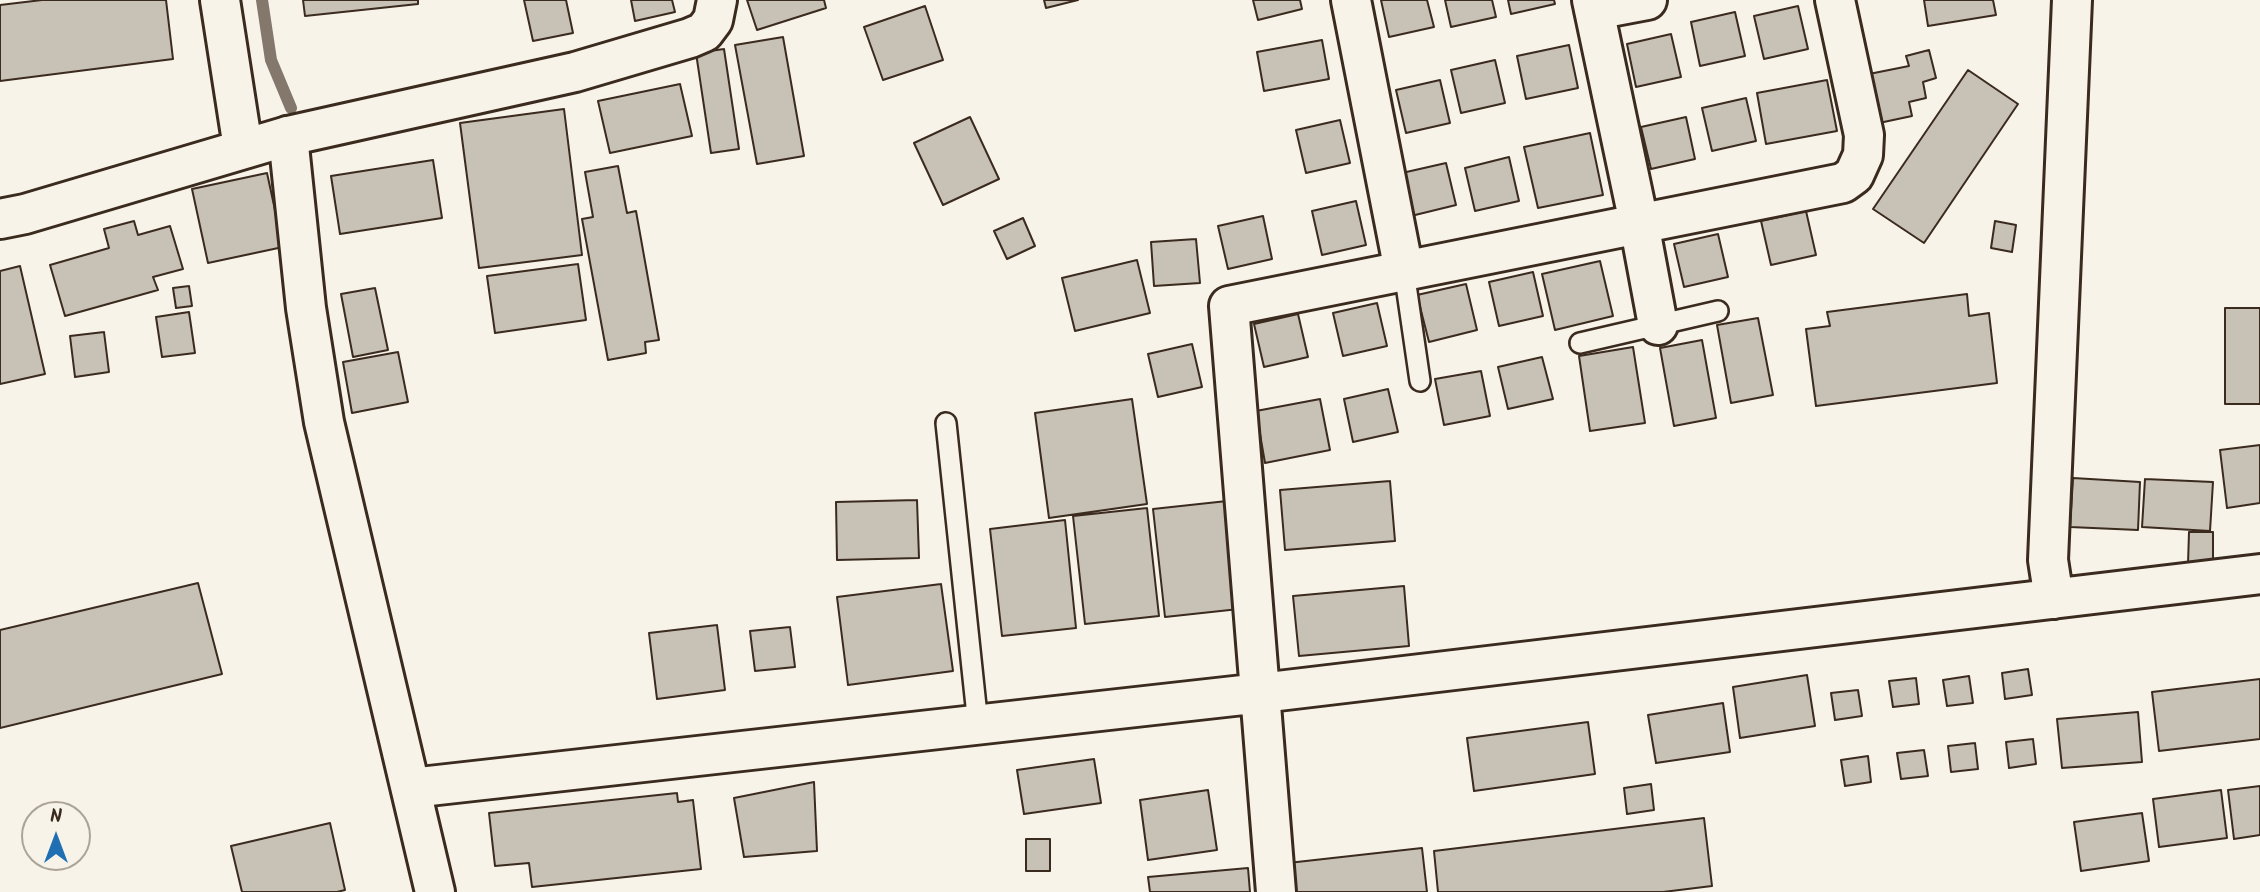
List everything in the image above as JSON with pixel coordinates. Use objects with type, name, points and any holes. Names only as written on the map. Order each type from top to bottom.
[{"type":"street","points":[[220,0],[243,148]]},
{"type":"street","points":[[0,219],[25,214],[288,136],[575,72],[690,38],[704,32],[713,20],[717,0]]},
{"type":"street","points":[[1351,0],[1404,271]]},
{"type":"street","points":[[1647,0],[1593,5],[1658,325]]},
{"type":"street","points":[[1276,892],[1229,306],[1843,183],[1854,175],[1863,155],[1864,135],[1835,0]]},
{"type":"street","points":[[2054,598],[2048,560],[2072,0]]},
{"type":"street","points":[[288,136],[306,308],[324,422],[435,892]]},
{"type":"street","points":[[411,788],[1261,694],[2260,575]]},
{"type":"lane","points":[[1404,271],[1420,381]]},
{"type":"lane","points":[[1580,343],[1718,311]]},
{"type":"lane","points":[[946,423],[978,725]]},
{"type":"building","points":[[42,0],[166,0],[173,59],[0,81],[0,5]]},
{"type":"building","points":[[303,0],[418,0],[418,4],[305,16]]},
{"type":"building","points":[[524,0],[566,0],[573,33],[533,41]]},
{"type":"building","points":[[631,0],[672,0],[675,12],[635,21]]},
{"type":"building","points":[[747,0],[824,0],[826,8],[757,30]]},
{"type":"building","points":[[1044,0],[1078,0],[1046,8]]},
{"type":"building","points":[[1253,0],[1300,0],[1302,9],[1258,20]]},
{"type":"building","points":[[1381,0],[1427,0],[1434,27],[1389,37]]},
{"type":"building","points":[[1445,0],[1492,0],[1496,17],[1451,27]]},
{"type":"building","points":[[1508,0],[1554,0],[1555,4],[1511,14]]},
{"type":"building","points":[[1924,0],[1993,0],[1996,15],[1928,26]]},
{"type":"building","points":[[925,6],[943,60],[883,80],[864,27]]},
{"type":"building","points":[[1798,6],[1808,49],[1764,59],[1754,16]]},
{"type":"building","points":[[1735,12],[1745,56],[1700,66],[1691,22]]},
{"type":"building","points":[[1671,34],[1681,77],[1636,87],[1627,44]]},
{"type":"building","points":[[783,37],[804,156],[757,164],[735,45]]},
{"type":"building","points":[[1322,40],[1329,79],[1264,91],[1257,52]]},
{"type":"building","points":[[1569,45],[1578,88],[1526,99],[1517,56]]},
{"type":"building","points":[[724,49],[739,149],[711,153],[696,53]]},
{"type":"building","points":[[1929,50],[1936,78],[1923,82],[1926,98],[1909,102],[1912,116],[1879,123],[1869,74],[1909,66],[1906,56]]},
{"type":"building","points":[[1495,60],[1505,103],[1461,113],[1451,70]]},
{"type":"building","points":[[1968,70],[2018,104],[1924,243],[1873,209]]},
{"type":"building","points":[[1440,80],[1450,123],[1406,133],[1396,90]]},
{"type":"building","points":[[1827,80],[1837,131],[1766,144],[1757,93]]},
{"type":"building","points":[[680,84],[692,136],[610,153],[598,101]]},
{"type":"building","points":[[1746,98],[1756,141],[1712,151],[1702,108]]},
{"type":"building","points":[[564,109],[582,255],[479,268],[460,123]]},
{"type":"building","points":[[970,117],[999,179],[943,205],[914,143]]},
{"type":"building","points":[[1686,117],[1695,159],[1651,169],[1641,127]]},
{"type":"building","points":[[1340,120],[1350,163],[1306,173],[1296,130]]},
{"type":"building","points":[[1590,133],[1603,195],[1538,208],[1524,147]]},
{"type":"building","points":[[1509,157],[1519,201],[1475,211],[1465,168]]},
{"type":"building","points":[[433,160],[442,218],[340,234],[331,176]]},
{"type":"building","points":[[1446,163],[1456,205],[1411,216],[1402,173]]},
{"type":"building","points":[[618,166],[627,213],[636,211],[659,340],[645,342],[646,353],[608,360],[582,219],[593,217],[585,172]]},
{"type":"building","points":[[267,173],[283,247],[208,263],[192,189]]},
{"type":"building","points":[[1356,201],[1366,245],[1322,255],[1312,211]]},
{"type":"building","points":[[1806,211],[1816,255],[1771,265],[1761,221]]},
{"type":"building","points":[[1263,216],[1272,259],[1228,269],[1218,226]]},
{"type":"building","points":[[1023,218],[1035,246],[1007,259],[994,231]]},
{"type":"building","points":[[134,221],[138,235],[170,226],[183,269],[153,277],[158,290],[65,316],[50,265],[109,248],[104,229]]},
{"type":"building","points":[[1995,221],[2016,225],[2012,252],[1991,248]]},
{"type":"building","points":[[1718,234],[1728,277],[1684,287],[1674,244]]},
{"type":"building","points":[[1196,239],[1200,283],[1154,286],[1151,242]]},
{"type":"building","points":[[1137,260],[1150,313],[1075,331],[1062,278]]},
{"type":"building","points":[[1600,261],[1613,316],[1555,330],[1542,274]]},
{"type":"building","points":[[578,264],[586,320],[495,333],[487,276]]},
{"type":"building","points":[[20,266],[45,374],[0,384],[0,271]]},
{"type":"building","points":[[1533,272],[1543,316],[1499,326],[1489,282]]},
{"type":"building","points":[[1466,284],[1477,330],[1429,342],[1417,295]]},
{"type":"building","points":[[189,286],[192,306],[176,308],[173,288]]},
{"type":"building","points":[[375,288],[388,350],[353,357],[341,294]]},
{"type":"building","points":[[1967,294],[1969,316],[1989,313],[1997,383],[1816,406],[1806,329],[1830,326],[1827,312]]},
{"type":"building","points":[[1377,303],[1387,346],[1343,356],[1333,313]]},
{"type":"building","points":[[2225,308],[2260,308],[2260,404],[2225,404]]},
{"type":"building","points":[[189,312],[195,353],[162,357],[156,317]]},
{"type":"building","points":[[1298,314],[1308,357],[1264,367],[1254,324]]},
{"type":"building","points":[[1758,318],[1773,395],[1731,403],[1717,325]]},
{"type":"building","points":[[104,332],[109,372],[75,377],[70,336]]},
{"type":"building","points":[[1702,340],[1716,418],[1674,426],[1660,348]]},
{"type":"building","points":[[1192,344],[1202,387],[1158,397],[1148,354]]},
{"type":"building","points":[[1633,347],[1645,423],[1590,431],[1579,356]]},
{"type":"building","points":[[398,352],[408,402],[352,413],[343,362]]},
{"type":"building","points":[[1542,357],[1553,399],[1508,409],[1498,367]]},
{"type":"building","points":[[1481,371],[1490,416],[1444,425],[1435,379]]},
{"type":"building","points":[[1388,389],[1398,432],[1353,442],[1344,399]]},
{"type":"building","points":[[1132,399],[1147,504],[1049,518],[1035,413]]},
{"type":"building","points":[[1320,399],[1330,450],[1265,463],[1256,411]]},
{"type":"building","points":[[2260,445],[2260,503],[2227,508],[2220,450]]},
{"type":"building","points":[[2073,478],[2140,482],[2138,530],[2070,527]]},
{"type":"building","points":[[2145,479],[2213,482],[2210,531],[2142,527]]},
{"type":"building","points":[[1390,481],[1395,541],[1285,550],[1280,490]]},
{"type":"building","points":[[917,500],[919,558],[837,560],[836,502]]},
{"type":"building","points":[[1227,501],[1239,609],[1165,617],[1153,509]]},
{"type":"building","points":[[1147,508],[1159,616],[1085,624],[1073,516]]},
{"type":"building","points":[[1065,520],[1076,628],[1002,636],[990,529]]},
{"type":"building","points":[[2189,532],[2213,532],[2213,564],[2188,564]]},
{"type":"building","points":[[198,583],[222,674],[0,728],[0,630]]},
{"type":"building","points":[[941,584],[953,671],[848,685],[837,597]]},
{"type":"building","points":[[1404,586],[1409,646],[1299,656],[1293,596]]},
{"type":"building","points":[[717,625],[725,690],[657,699],[649,633]]},
{"type":"building","points":[[790,627],[795,667],[755,671],[750,631]]},
{"type":"building","points":[[2028,669],[2032,695],[2005,699],[2002,673]]},
{"type":"building","points":[[1807,675],[1815,726],[1740,738],[1733,687]]},
{"type":"building","points":[[1969,676],[1973,703],[1947,706],[1943,680]]},
{"type":"building","points":[[1916,678],[1919,704],[1893,707],[1889,681]]},
{"type":"building","points":[[2260,679],[2260,739],[2159,751],[2152,692]]},
{"type":"building","points":[[1858,690],[1862,716],[1835,720],[1831,693]]},
{"type":"building","points":[[1723,703],[1730,752],[1656,763],[1648,715]]},
{"type":"building","points":[[2138,712],[2142,762],[2062,768],[2057,719]]},
{"type":"building","points":[[1588,722],[1595,774],[1474,791],[1467,738]]},
{"type":"building","points":[[2033,739],[2036,764],[2009,768],[2006,742]]},
{"type":"building","points":[[1975,743],[1978,769],[1951,772],[1948,746]]},
{"type":"building","points":[[1924,750],[1928,776],[1901,779],[1897,753]]},
{"type":"building","points":[[1868,756],[1871,782],[1845,786],[1841,760]]},
{"type":"building","points":[[1094,759],[1101,803],[1024,814],[1017,770]]},
{"type":"building","points":[[814,782],[817,851],[744,857],[734,798]]},
{"type":"building","points":[[1651,784],[1654,810],[1627,814],[1624,788]]},
{"type":"building","points":[[2260,786],[2260,835],[2234,839],[2228,790]]},
{"type":"building","points":[[1208,790],[1217,850],[1148,860],[1140,800]]},
{"type":"building","points":[[2221,790],[2227,838],[2159,847],[2153,799]]},
{"type":"building","points":[[677,793],[678,802],[693,800],[701,869],[532,887],[529,863],[495,866],[489,813]]},
{"type":"building","points":[[2142,813],[2149,861],[2081,871],[2074,822]]},
{"type":"building","points":[[1704,818],[1712,886],[1663,892],[1438,892],[1434,851]]},
{"type":"building","points":[[330,823],[345,890],[242,892],[231,846]]},
{"type":"building","points":[[1026,839],[1050,839],[1050,871],[1026,871]]},
{"type":"building","points":[[1422,848],[1427,892],[1291,892],[1288,863]]},
{"type":"building","points":[[1248,868],[1250,892],[1150,892],[1148,877]]},
{"type":"waterway","points":[[262,0],[271,60],[291,108]]}]
